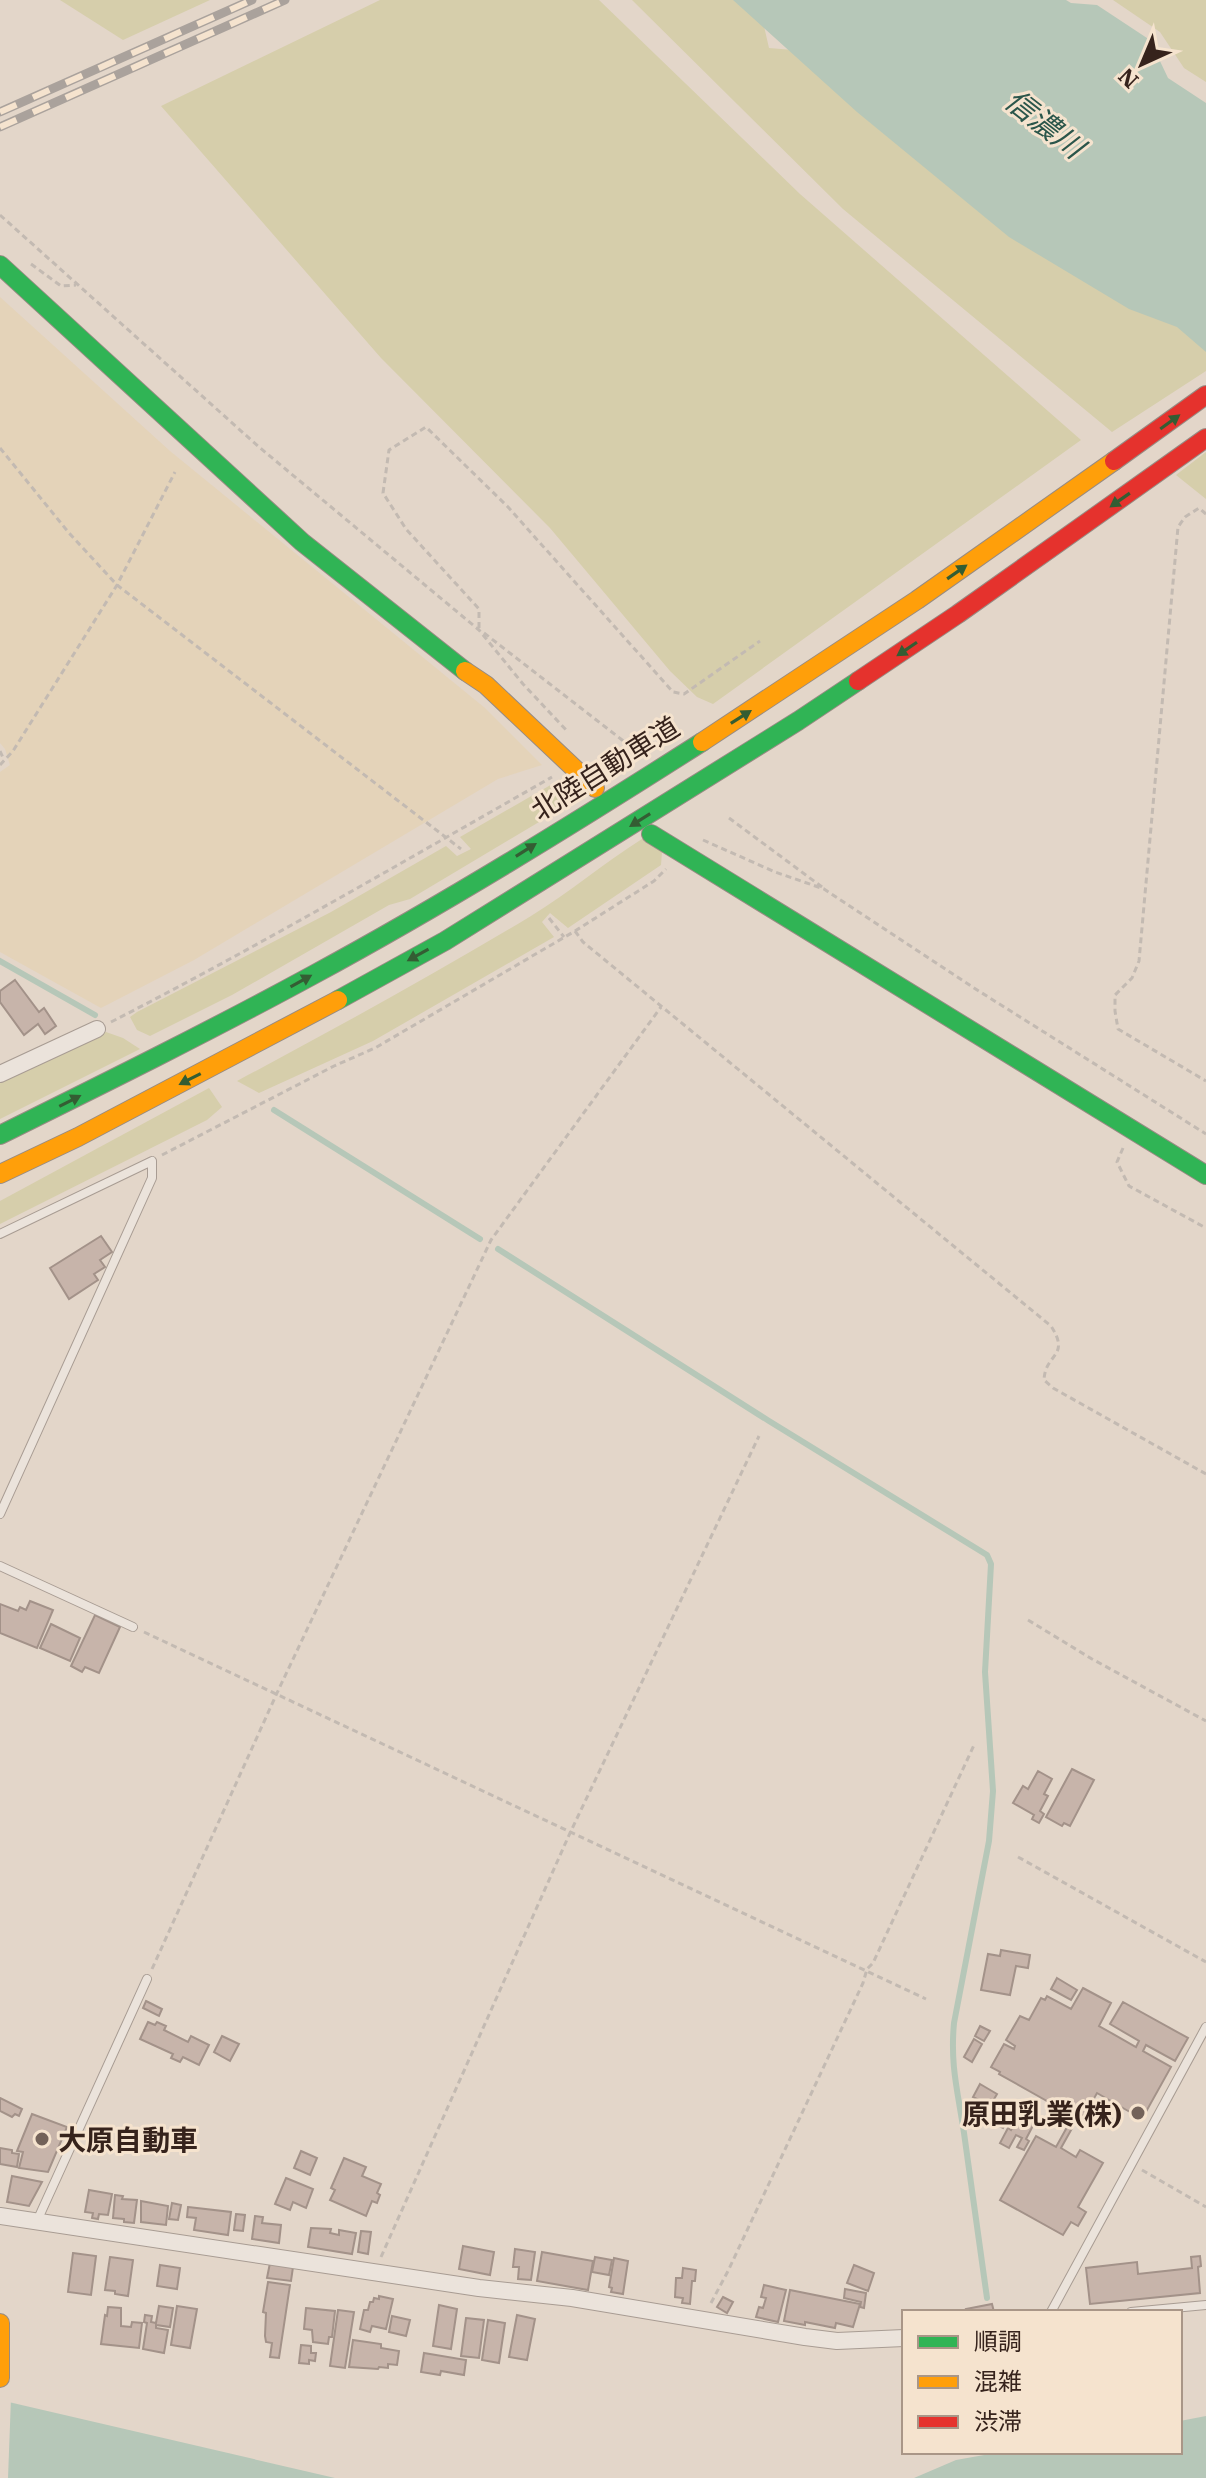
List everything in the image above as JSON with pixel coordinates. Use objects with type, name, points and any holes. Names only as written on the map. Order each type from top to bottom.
[{"type":"main road","points":[[0,265],[302,542],[454,664],[486,685],[595,788]]},
{"type":"main road","name":"北陸自動車道","points":[[0,1135],[239,1015],[430,909],[778,694],[941,584],[1206,395]]},
{"type":"main road","points":[[0,1174],[261,1042],[445,941],[798,721],[958,614],[1206,438]]},
{"type":"main road","points":[[651,834],[1206,1175]]},
{"type":"main road","points":[[0,2323],[0,2378]]},
{"type":"street","points":[[0,1074],[97,1029]]},
{"type":"street","points":[[0,2216],[479,2288],[572,2298],[837,2341],[902,2338]]},
{"type":"lane","points":[[0,1234],[152,1161],[152,1178],[0,1514]]},
{"type":"lane","points":[[0,1566],[133,1627]]},
{"type":"lane","points":[[37,2221],[147,1979]]},
{"type":"lane","points":[[1052,2310],[1206,2027]]},
{"type":"lane","points":[[1152,2310],[1206,2305]]},
{"type":"path","points":[[0,215],[259,447],[479,630],[626,743]]},
{"type":"path","points":[[24,258],[61,286],[76,285]]},
{"type":"path","points":[[572,737],[479,630],[479,609],[406,529],[383,493],[389,450],[426,427],[508,507],[673,692],[684,694],[760,641]]},
{"type":"path","points":[[0,448],[69,533],[117,585],[461,849]]},
{"type":"path","points":[[0,765],[13,751],[117,585],[175,472]]},
{"type":"path","points":[[1206,514],[1199,508],[1185,517],[1178,527],[1139,961],[1132,978],[1115,995],[1115,1011],[1118,1029],[1206,1081]]},
{"type":"path","points":[[0,751],[4,760]]},
{"type":"path","points":[[97,1029],[296,923],[569,765]]},
{"type":"path","points":[[729,818],[824,889],[1206,1134]]},
{"type":"path","points":[[701,839],[775,872],[824,889]]},
{"type":"path","points":[[152,1161],[334,1066],[375,1048],[575,931],[654,881],[669,866],[678,848]]},
{"type":"path","points":[[549,918],[564,937]]},
{"type":"path","points":[[575,931],[583,942],[661,1007],[1051,1326],[1059,1338],[1059,1351],[1045,1369],[1044,1380],[1053,1388],[1206,1474]]},
{"type":"path","points":[[147,1979],[277,1693],[491,1240],[661,1007]]},
{"type":"path","points":[[1132,1131],[1117,1162],[1129,1186],[1206,1228]]},
{"type":"path","points":[[374,2272],[570,1833],[759,1436]]},
{"type":"path","points":[[1028,1620],[1206,1721]]},
{"type":"path","points":[[133,1627],[926,1999]]},
{"type":"path","points":[[706,2319],[975,1743]]},
{"type":"path","points":[[1018,1857],[1206,1962]]},
{"type":"path","points":[[1131,2164],[1206,2207]]},
{"type":"shaded area","points":[[60,0],[210,0],[123,40]]},
{"type":"shaded area","points":[[380,0],[599,0],[800,194],[1081,440],[713,704],[697,697],[670,671],[550,528],[381,358],[161,106]]},
{"type":"shaded area","points":[[632,0],[758,0],[769,48],[817,52],[1206,339],[1206,371],[1112,432],[843,209]]},
{"type":"shaded area","points":[[1113,0],[1206,0],[1206,82],[1184,68],[1160,32]]},
{"type":"shaded area","points":[[0,297],[170,451],[485,708],[542,765],[498,779],[194,960],[101,1008],[0,952],[0,772],[10,765],[0,743]]},
{"type":"shaded area","points":[[1206,452],[1206,499],[1176,475]]},
{"type":"shaded area","points":[[561,779],[581,797],[410,899],[389,905],[232,995],[150,1036],[137,1030],[130,1017],[137,1012],[331,912],[446,846],[457,856],[471,849],[460,837]]},
{"type":"shaded area","points":[[642,839],[662,852],[661,865],[568,928],[550,913],[542,922],[554,937],[373,1041],[259,1093],[237,1081],[531,916]]},
{"type":"shaded area","points":[[106,1032],[140,1049],[0,1119],[0,1081]]},
{"type":"shaded area","points":[[209,1088],[222,1107],[207,1120],[0,1224],[0,1201]]},
{"type":"water","name":"信濃川","points":[[733,0],[1066,0],[1097,5],[1150,40],[1168,78],[1206,103],[1206,352],[1177,327],[1129,309],[1009,237],[857,112]]},
{"type":"water","points":[[0,2400],[335,2478],[0,2478]]},
{"type":"water","points":[[1206,2416],[1206,2478],[914,2478],[956,2460],[990,2454],[1182,2454],[1182,2421]]},
{"type":"pier","points":[[0,2396],[11,2398],[8,2478],[0,2478]]},
{"type":"building","points":[[15,980],[39,1012],[44,1008],[56,1026],[45,1034],[38,1024],[24,1035],[0,1002],[0,991]]},
{"type":"building","points":[[101,1236],[112,1252],[100,1260],[105,1267],[94,1274],[98,1280],[69,1299],[50,1268]]},
{"type":"building","points":[[30,1601],[53,1610],[37,1648],[0,1633],[0,1604],[18,1611],[20,1607],[26,1610]]},
{"type":"building","points":[[95,1615],[120,1627],[99,1673],[85,1667],[82,1672],[71,1666]]},
{"type":"building","points":[[51,1624],[80,1638],[70,1661],[40,1648]]},
{"type":"building","points":[[1072,1769],[1094,1780],[1070,1826],[1064,1823],[1062,1826],[1046,1817]]},
{"type":"building","points":[[1038,1771],[1052,1779],[1044,1794],[1048,1796],[1040,1811],[1044,1814],[1039,1823],[1032,1819],[1034,1815],[1013,1803],[1023,1786],[1028,1789]]},
{"type":"building","points":[[1001,1950],[1030,1955],[1028,1968],[1016,1966],[1010,1995],[981,1990],[988,1954],[1000,1956]]},
{"type":"building","points":[[1057,1978],[1077,1990],[1071,2000],[1051,1989]]},
{"type":"building","name":"原田乳業(株)","points":[[1083,1988],[1111,2003],[1099,2026],[1136,2047],[1139,2041],[1110,2024],[1123,2002],[1188,2038],[1175,2061],[1146,2045],[1143,2051],[1171,2067],[1142,2119],[1097,2093],[1084,2116],[1080,2114],[1061,2148],[1076,2157],[1080,2150],[1103,2163],[1078,2207],[1086,2212],[1078,2226],[1071,2222],[1063,2235],[1000,2200],[1036,2136],[1056,2147],[1076,2111],[1057,2100],[1054,2105],[991,2067],[1004,2044],[1014,2049],[1015,2046],[1006,2040],[1020,2016],[1029,2020],[1041,1998],[1045,2000],[1047,1996],[1071,2009]]},
{"type":"building","points":[[146,2001],[162,2009],[159,2016],[143,2008]]},
{"type":"building","points":[[148,2022],[166,2026],[164,2030],[188,2042],[191,2036],[209,2045],[199,2065],[183,2057],[180,2062],[171,2058],[173,2054],[140,2039]]},
{"type":"building","points":[[980,2026],[990,2031],[984,2041],[975,2036]]},
{"type":"building","points":[[222,2036],[239,2044],[230,2061],[214,2052]]},
{"type":"building","points":[[974,2039],[982,2044],[972,2062],[964,2057]]},
{"type":"building","points":[[980,2084],[997,2094],[990,2106],[973,2097]]},
{"type":"building","points":[[0,2098],[22,2109],[19,2116],[15,2114],[12,2117],[0,2111]]},
{"type":"building","points":[[1001,2103],[1013,2109],[1003,2128],[991,2122]]},
{"type":"building","points":[[1021,2112],[1036,2120],[1024,2150],[1017,2147],[1022,2138],[1016,2135],[1009,2148],[1000,2143]]},
{"type":"building","name":"大原自動車","points":[[32,2114],[67,2127],[48,2172],[19,2168],[23,2152],[17,2151]]},
{"type":"building","points":[[0,2148],[19,2154],[17,2167],[0,2164]]},
{"type":"building","points":[[301,2151],[317,2158],[310,2175],[294,2168]]},
{"type":"building","points":[[344,2158],[366,2167],[362,2176],[381,2184],[377,2203],[372,2201],[366,2216],[330,2200],[335,2190],[331,2188]]},
{"type":"building","points":[[12,2176],[42,2182],[29,2206],[7,2202]]},
{"type":"building","points":[[286,2178],[313,2189],[306,2208],[293,2202],[290,2210],[275,2204]]},
{"type":"building","points":[[89,2190],[112,2194],[108,2215],[99,2214],[98,2219],[92,2218],[93,2213],[85,2212]]},
{"type":"building","points":[[115,2195],[137,2200],[134,2223],[113,2218]]},
{"type":"building","points":[[141,2201],[168,2206],[166,2225],[141,2222]]},
{"type":"building","points":[[172,2203],[181,2205],[178,2220],[169,2219]]},
{"type":"building","points":[[188,2207],[231,2212],[228,2235],[194,2230],[196,2218],[187,2217]]},
{"type":"building","points":[[236,2214],[245,2215],[243,2231],[234,2230]]},
{"type":"building","points":[[255,2216],[263,2217],[262,2223],[281,2225],[279,2243],[252,2239]]},
{"type":"building","points":[[311,2228],[331,2229],[330,2233],[339,2235],[339,2230],[356,2233],[352,2254],[308,2247]]},
{"type":"building","points":[[361,2231],[371,2232],[368,2254],[358,2252]]},
{"type":"building","points":[[463,2246],[494,2252],[490,2275],[459,2269]]},
{"type":"building","points":[[515,2249],[535,2252],[531,2280],[518,2279],[519,2267],[513,2267]]},
{"type":"building","points":[[542,2252],[593,2261],[588,2290],[537,2281]]},
{"type":"building","points":[[73,2253],[96,2256],[91,2295],[68,2292]]},
{"type":"building","points":[[1200,2256],[1200,2293],[1090,2304],[1086,2268],[1137,2262],[1138,2274],[1192,2268],[1191,2257]]},
{"type":"building","points":[[110,2257],[133,2260],[128,2296],[105,2290]]},
{"type":"building","points":[[595,2257],[612,2260],[609,2275],[592,2272]]},
{"type":"building","points":[[614,2258],[628,2261],[623,2294],[611,2292],[612,2288],[609,2287]]},
{"type":"building","points":[[270,2263],[293,2267],[291,2281],[267,2278]]},
{"type":"building","points":[[160,2265],[180,2268],[177,2289],[157,2286]]},
{"type":"building","points":[[854,2265],[874,2273],[868,2291],[847,2283]]},
{"type":"building","points":[[683,2268],[696,2270],[690,2304],[682,2303],[683,2298],[675,2297],[676,2278],[682,2278]]},
{"type":"building","points":[[268,2282],[290,2285],[279,2358],[270,2357],[272,2343],[266,2342],[265,2336],[266,2313],[263,2312]]},
{"type":"building","points":[[764,2285],[786,2290],[778,2322],[756,2317],[766,2298],[761,2297]]},
{"type":"building","points":[[845,2289],[866,2293],[864,2308],[860,2307],[861,2302],[844,2298]]},
{"type":"building","points":[[790,2290],[860,2304],[853,2327],[836,2323],[835,2328],[784,2321]]},
{"type":"building","points":[[379,2296],[393,2299],[386,2329],[372,2326],[370,2332],[360,2329],[364,2310],[368,2310],[370,2302],[374,2298],[379,2299]]},
{"type":"building","points":[[723,2297],[733,2302],[727,2313],[717,2307]]},
{"type":"building","points":[[992,2304],[994,2310],[966,2310]]},
{"type":"building","points":[[439,2305],[457,2309],[451,2349],[433,2346]]},
{"type":"building","points":[[159,2306],[173,2308],[170,2327],[156,2325],[156,2328],[168,2330],[164,2353],[143,2349],[147,2323],[144,2322],[145,2315],[152,2316],[151,2322],[156,2323]]},
{"type":"building","points":[[177,2306],[197,2309],[190,2348],[171,2345]]},
{"type":"building","points":[[108,2307],[121,2308],[121,2326],[131,2327],[132,2322],[142,2323],[139,2348],[101,2344]]},
{"type":"building","points":[[306,2308],[335,2311],[332,2337],[329,2337],[328,2344],[313,2342],[312,2330],[304,2329]]},
{"type":"building","points":[[338,2310],[354,2312],[345,2368],[330,2366]]},
{"type":"building","points":[[517,2315],[535,2319],[527,2360],[509,2357]]},
{"type":"building","points":[[392,2316],[410,2320],[406,2336],[389,2332]]},
{"type":"building","points":[[466,2318],[484,2320],[479,2358],[461,2356]]},
{"type":"building","points":[[488,2320],[505,2323],[499,2363],[482,2360]]},
{"type":"building","points":[[353,2340],[381,2344],[381,2348],[399,2351],[397,2365],[388,2364],[388,2368],[378,2369],[349,2367]]},
{"type":"building","points":[[301,2345],[311,2346],[311,2353],[316,2353],[315,2361],[299,2363]]},
{"type":"building","points":[[424,2353],[466,2360],[464,2375],[421,2372]]},
{"type":"waterway","points":[[0,961],[95,1015]]},
{"type":"waterway","points":[[274,1110],[480,1239]]},
{"type":"waterway","points":[[498,1249],[987,1555],[991,1564],[985,1672],[993,1791],[989,1841],[954,2023],[953,2053],[987,2298]]},
{"type":"railway","points":[[0,112],[252,0]]},
{"type":"railway","points":[[0,127],[285,0]]},
{"type":"traffic: fast","points":[[0,265],[302,542],[465,671]]},
{"type":"traffic: fast","points":[[338,1000],[445,941],[858,681]]},
{"type":"traffic: fast","points":[[0,1135],[196,1037],[363,948],[510,862],[702,742]]},
{"type":"traffic: fast","points":[[651,834],[1206,1175]]},
{"type":"traffic: slow","points":[[702,742],[917,600],[1114,461]]},
{"type":"traffic: slow","points":[[465,671],[486,685],[595,788]]},
{"type":"traffic: slow","points":[[0,1174],[78,1137],[338,1000]]},
{"type":"traffic: slow","points":[[0,2323],[0,2378]]},
{"type":"traffic: jam","points":[[1114,461],[1206,395]]},
{"type":"traffic: jam","points":[[858,681],[1206,438]]},
{"type":"place","name":"原田乳業(株)","points":[[1138,2113]]},
{"type":"place","name":"大原自動車","points":[[42,2139]]}]
